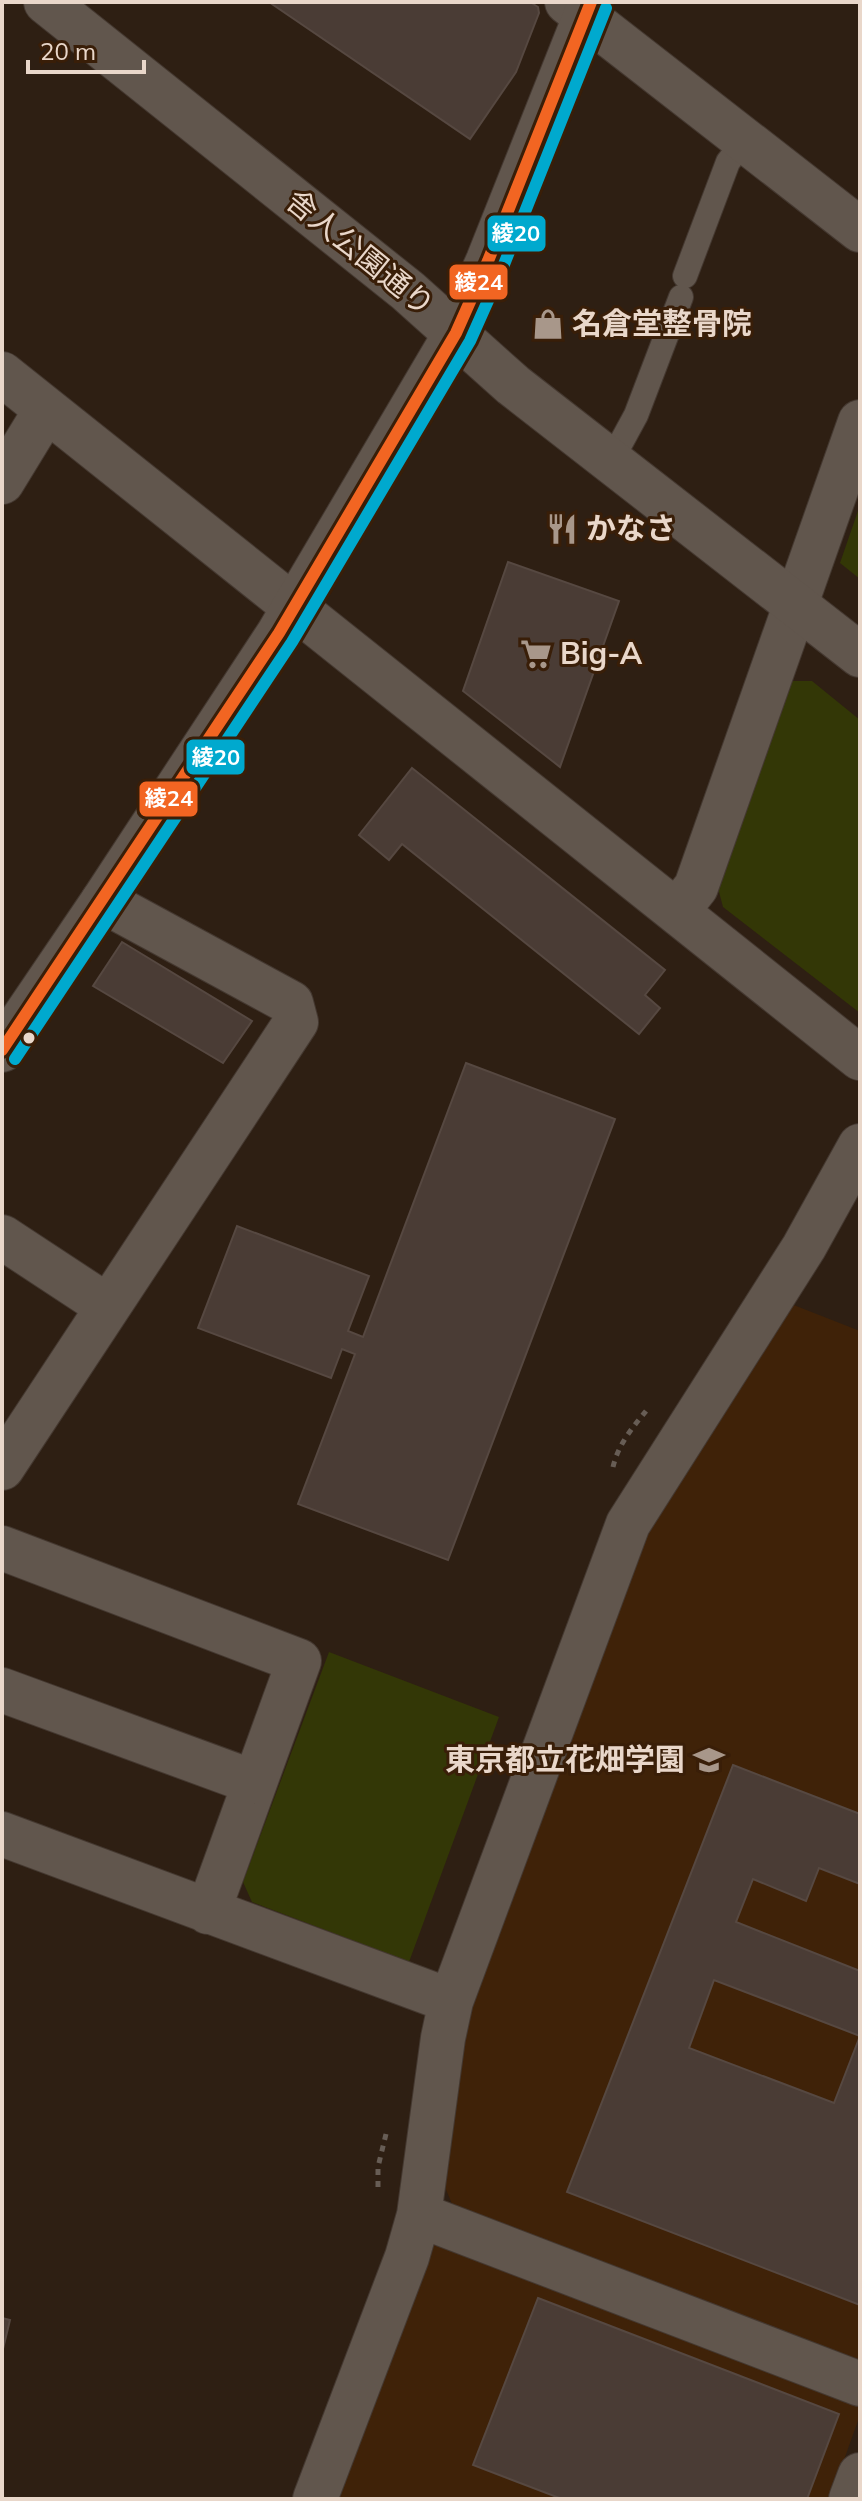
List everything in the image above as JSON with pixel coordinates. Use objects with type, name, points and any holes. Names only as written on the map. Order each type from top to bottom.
[{"type":"street","name":"舎人公園通り","points":[[46,2],[408,291],[513,385],[860,655]]},
{"type":"street","points":[[2,1050],[294,608],[456,333],[488,261],[581,7],[744,141],[860,230]]},
{"type":"street","points":[[2,374],[860,1058]]},
{"type":"street","points":[[2,482],[46,410]]},
{"type":"street","points":[[677,911],[696,887],[860,422]]},
{"type":"street","points":[[2,1468],[296,1022],[291,1003],[103,901]]},
{"type":"street","points":[[315,2499],[407,2257],[419,2215],[443,2038],[451,2001],[628,1524],[804,1247],[860,1146]]},
{"type":"street","points":[[2,1237],[107,1306]]},
{"type":"street","points":[[2,1548],[299,1661],[208,1912]]},
{"type":"street","points":[[2,1690],[253,1782]]},
{"type":"street","points":[[2,1834],[451,2001]]},
{"type":"street","points":[[419,2215],[860,2384]]},
{"type":"street","points":[[851,2499],[860,2475]]},
{"type":"lane","points":[[611,461],[636,415],[728,162],[744,141]]},
{"type":"shaded area","name":"東京都立花畑学園","points":[[786,1302],[860,1331],[860,2415],[830,2499],[336,2499],[429,2253],[452,2204],[443,2182],[469,1997],[648,1523]]},
{"type":"green space","points":[[860,505],[860,579],[840,563]]},
{"type":"green space","points":[[790,681],[812,681],[860,720],[860,1013],[723,907],[718,888]]},
{"type":"green space","points":[[329,1652],[499,1717],[409,1962],[252,1902],[243,1882]]},
{"type":"building","points":[[269,2],[530,2],[538,7],[539,13],[516,72],[470,139]]},
{"type":"building","points":[[508,562],[619,601],[560,767],[463,691]]},
{"type":"building","points":[[412,768],[665,970],[645,995],[660,1008],[639,1034],[402,844],[389,860],[359,835]]},
{"type":"building","points":[[122,942],[252,1021],[223,1063],[93,986]]},
{"type":"building","points":[[466,1063],[615,1119],[448,1560],[298,1504],[355,1354],[342,1349],[331,1378],[198,1328],[237,1226],[369,1276],[348,1331],[363,1337]]},
{"type":"building","points":[[733,1765],[860,1814],[860,1884],[819,1868],[806,1901],[753,1879],[736,1922],[860,1971],[860,2036],[860,2305],[567,2192]],"holes":[[[714,1980],[860,2036],[834,2103],[689,2048]]]},
{"type":"building","points":[[538,2298],[839,2414],[807,2499],[562,2499],[473,2465]]},
{"type":"building","points":[[2,2318],[10,2320],[2,2353]]},
{"type":"transit line","name":"綾24","points":[[2,1050],[279,633],[456,333],[488,261],[591,2]]},
{"type":"transit line","name":"綾20","points":[[15,1059],[292,642],[470,341],[503,267],[606,8]]},
{"type":"place","name":"名倉堂整骨院","points":[[548,324]]},
{"type":"place","name":"かなさ","points":[[562,529]]},
{"type":"place","name":"Big-A","points":[[536,654]]},
{"type":"place","name":"東京都立花畑学園","points":[[709,1760]]}]
